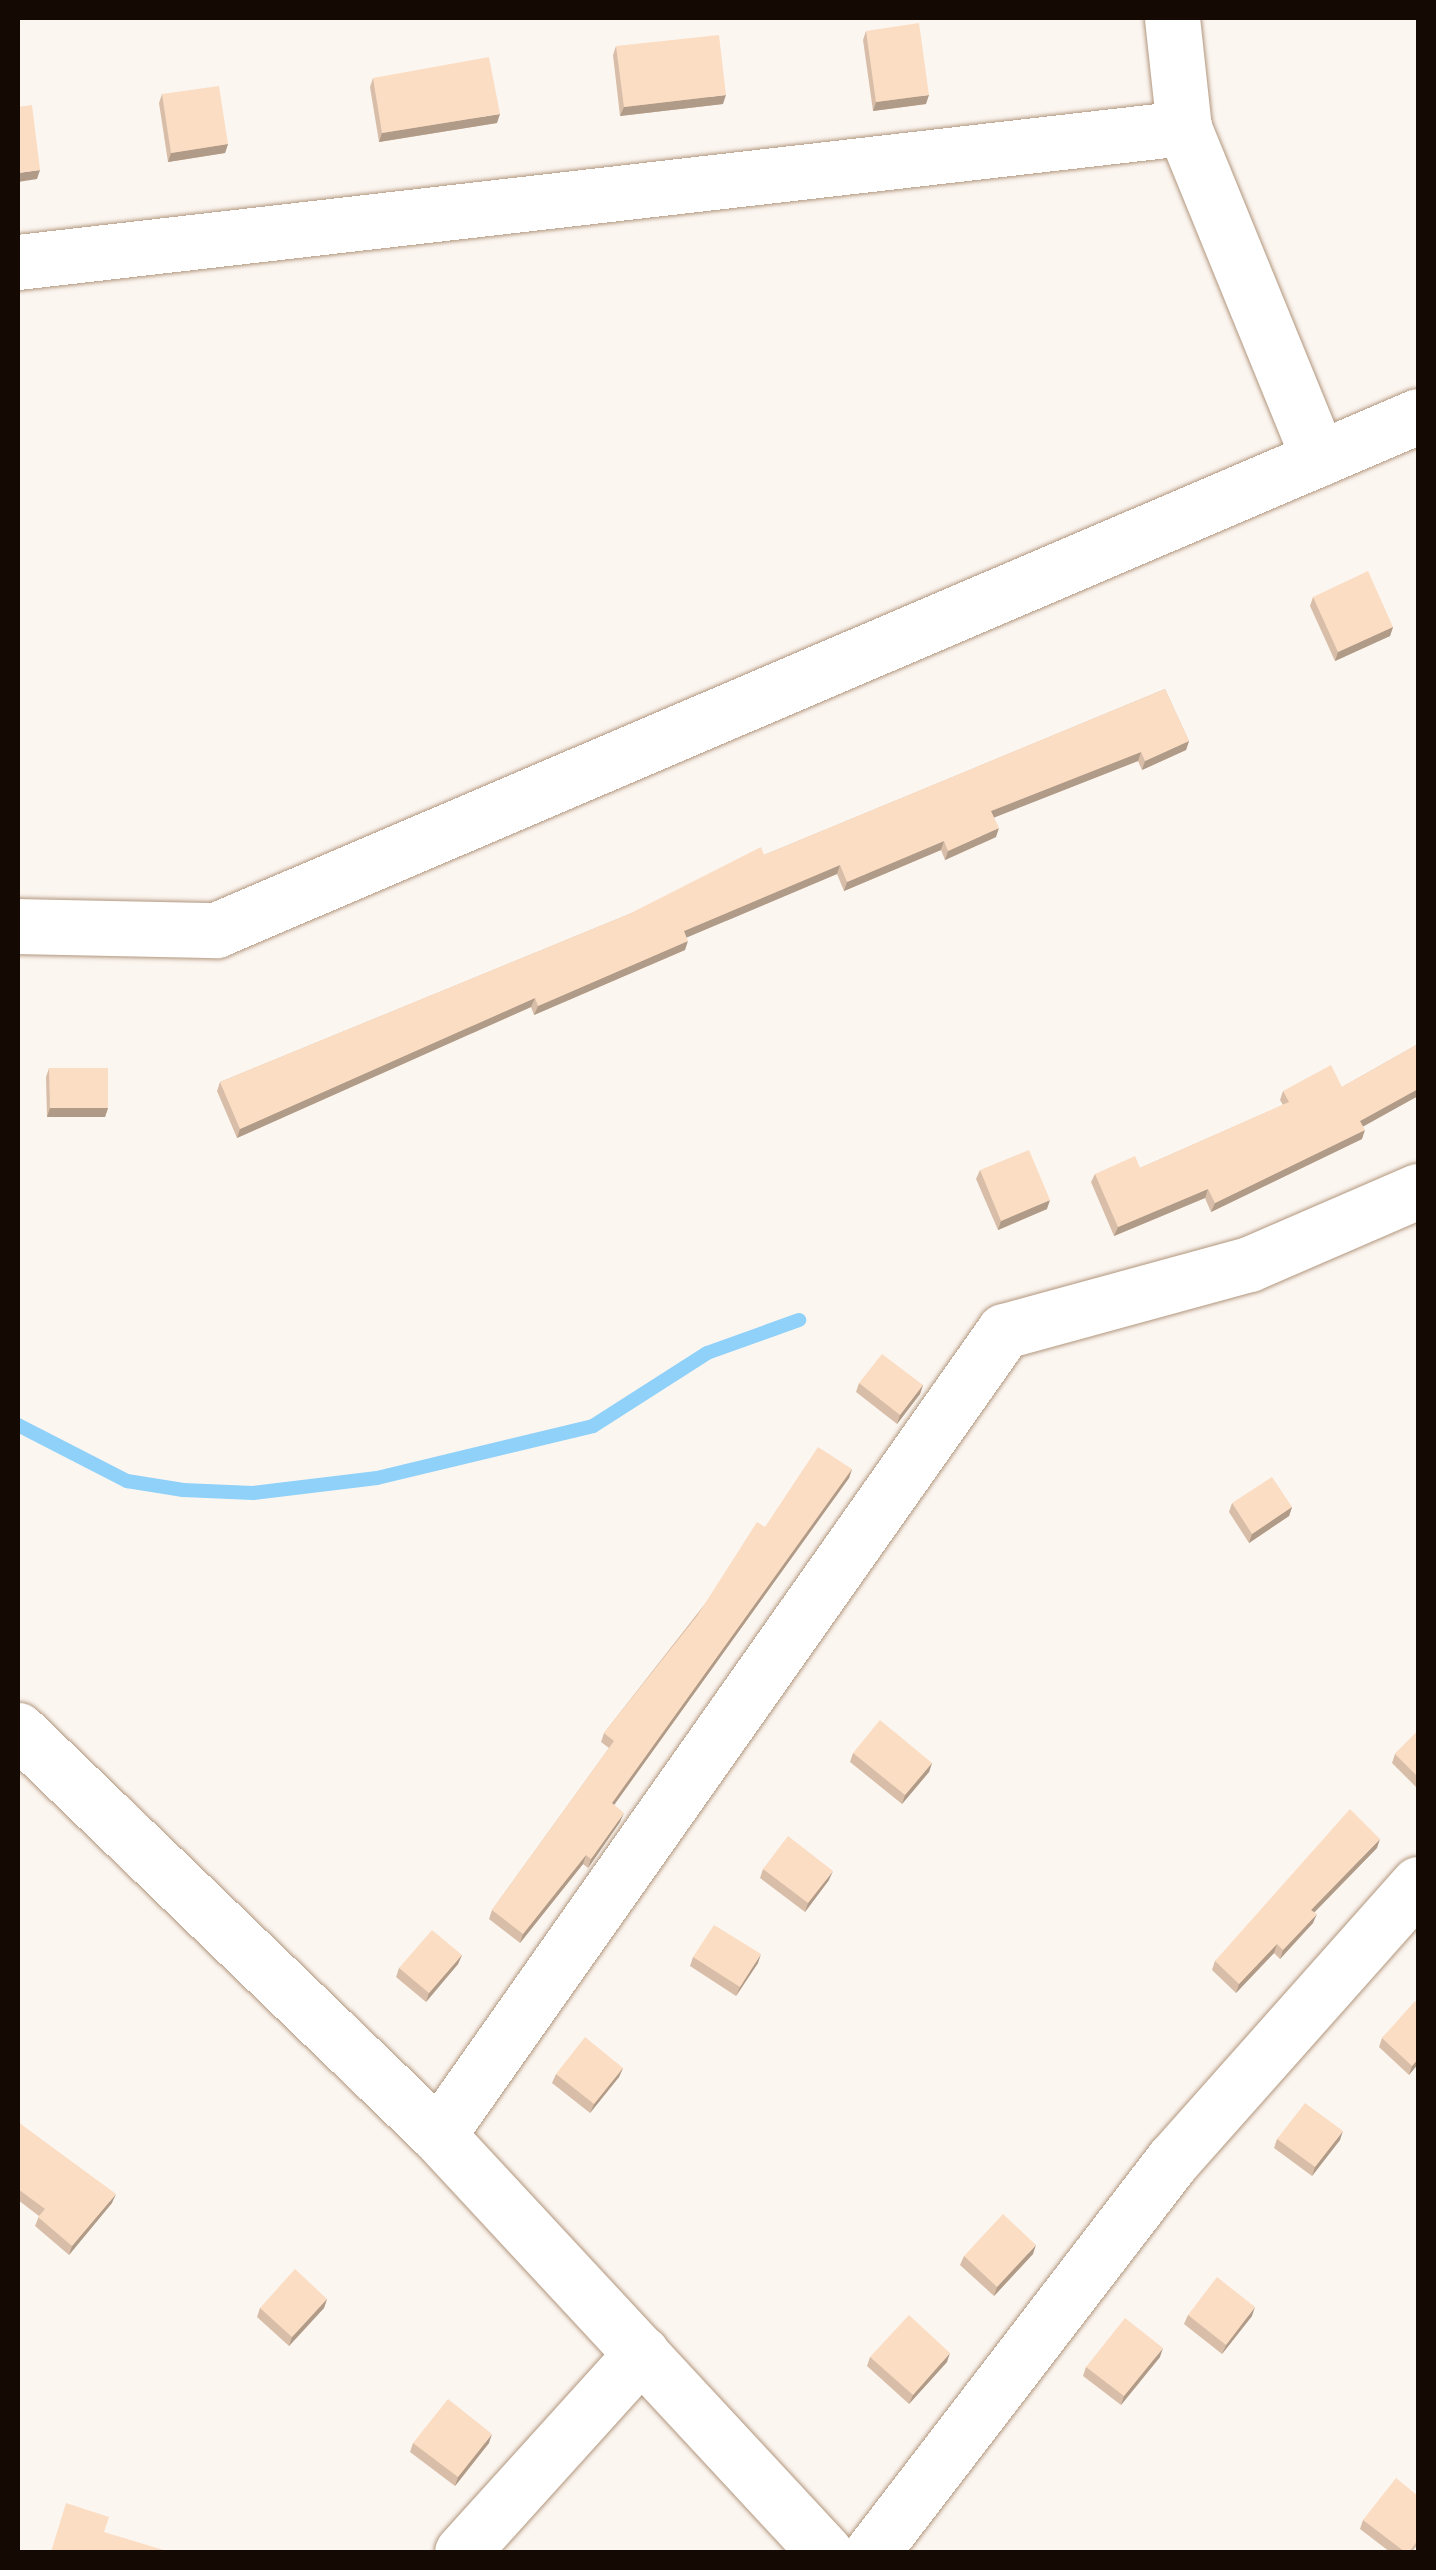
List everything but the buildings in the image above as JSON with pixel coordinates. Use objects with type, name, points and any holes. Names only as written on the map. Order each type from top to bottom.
[{"type":"street","points":[[1172,18],[1184,128],[1319,458]]},
{"type":"street","points":[[18,262],[1184,128]]},
{"type":"street","points":[[18,926],[216,930],[1418,416]]},
{"type":"street","points":[[438,2136],[1004,1330],[1249,1264],[1418,1191]]},
{"type":"street","points":[[18,1730],[438,2136],[826,2552]]},
{"type":"street","points":[[872,2552],[1172,2160],[1418,1884]]},
{"type":"street","points":[[462,2552],[642,2352]]},
{"type":"waterway","points":[[18,1425],[127,1481],[183,1490],[253,1493],[377,1478],[593,1426],[707,1353],[799,1320]]}]
